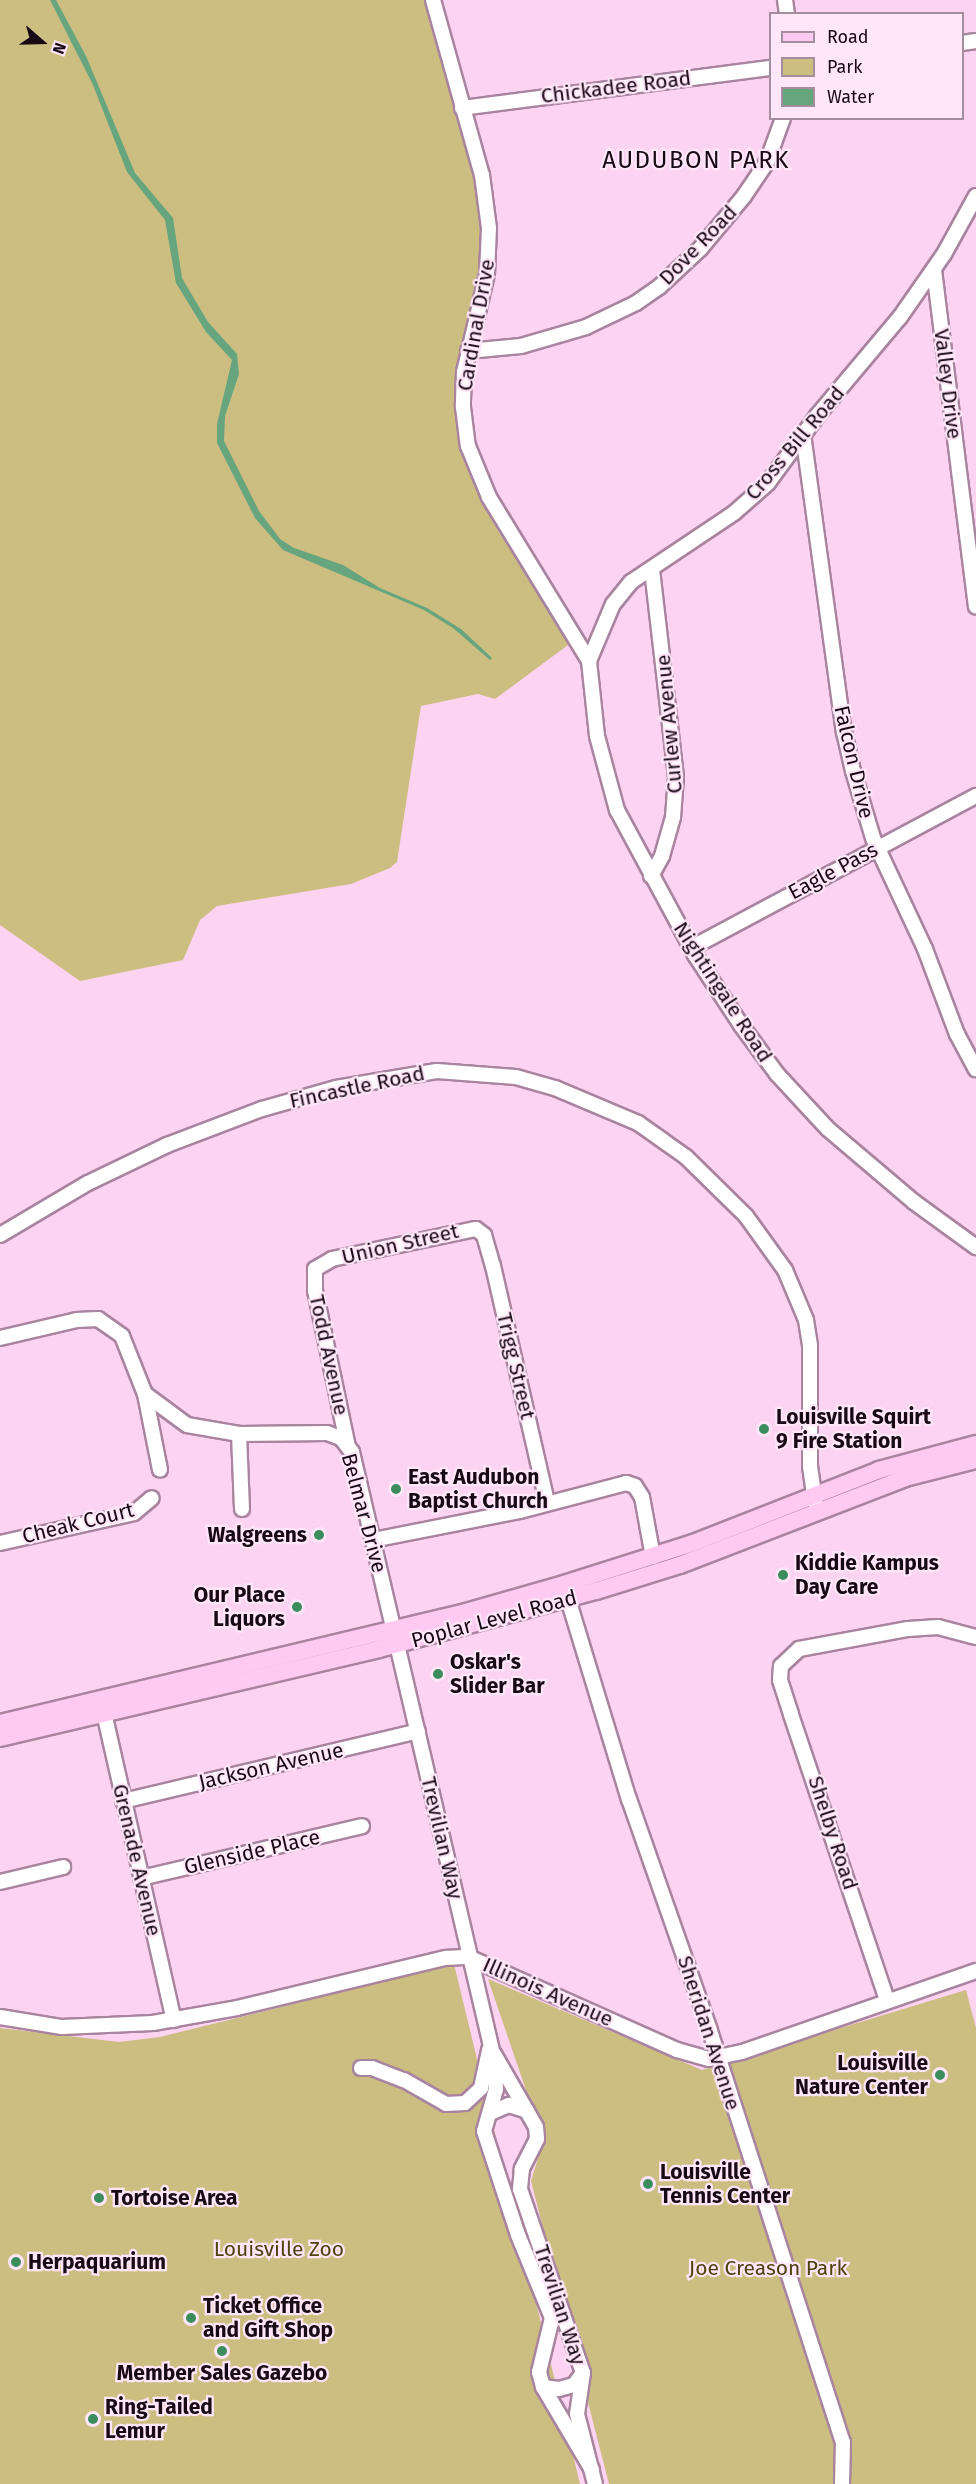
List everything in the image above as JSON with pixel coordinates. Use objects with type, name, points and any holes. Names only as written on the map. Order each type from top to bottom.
[{"type":"main road","name":"Poplar Level Road","points":[[0,1738],[102,1707],[395,1637],[680,1565],[904,1462],[976,1444]]},
{"type":"main road","name":"Poplar Level Road","points":[[566,1592],[653,1557],[815,1503],[976,1460]]},
{"type":"main road","name":"Poplar Level Road","points":[[0,1722],[102,1707]]},
{"type":"street","name":"Cardinal Drive","points":[[433,0],[482,175],[490,249],[468,351],[463,407],[468,446],[480,479],[589,661]]},
{"type":"street","name":"Chickadee Road","points":[[462,108],[769,68]]},
{"type":"street","name":"Dove Road","points":[[468,351],[521,346],[586,327],[636,303],[659,287],[700,249],[744,196],[767,162],[782,120]]},
{"type":"street","name":"Cross Bill Road","points":[[589,661],[613,604],[631,582],[755,497],[900,317],[934,270],[976,196]]},
{"type":"street","name":"Valley Drive","points":[[934,270],[976,606]]},
{"type":"street","name":"Falcon Drive","points":[[804,434],[844,732],[861,802],[878,848],[925,949],[957,1034],[976,1069]]},
{"type":"street","name":"Curlew Avenue","points":[[651,876],[662,856],[673,817],[676,777],[652,568]]},
{"type":"street","name":"Nightingale Road","points":[[589,661],[603,769],[617,810],[691,948],[741,1025],[811,1111],[914,1202],[976,1247]]},
{"type":"street","name":"Eagle Pass","points":[[691,948],[976,796]]},
{"type":"street","name":"Fincastle Road","points":[[0,1235],[88,1183],[167,1145],[262,1109],[336,1088],[436,1071],[516,1077],[555,1088],[638,1124],[686,1157],[746,1216],[785,1270],[803,1312],[810,1346],[815,1503]]},
{"type":"street","name":"Union Street","points":[[320,1265],[449,1232],[471,1228],[481,1232]]},
{"type":"street","name":"Trigg Street","points":[[481,1232],[493,1266],[547,1501]]},
{"type":"street","name":"Todd Avenue","points":[[320,1265],[313,1274],[315,1291],[348,1447]]},
{"type":"street","points":[[0,1338],[77,1320],[102,1321],[122,1336],[145,1394],[160,1470]]},
{"type":"street","name":"Belmar Drive","points":[[145,1394],[187,1425],[239,1434],[327,1433],[341,1437],[348,1447],[373,1540],[395,1637]]},
{"type":"street","points":[[239,1434],[242,1509]]},
{"type":"street","points":[[373,1540],[520,1511],[547,1501],[630,1484],[642,1497],[653,1557]]},
{"type":"street","name":"Cheak Court","points":[[0,1543],[134,1513],[152,1498]]},
{"type":"street","name":"Sheridan Avenue","points":[[566,1592],[629,1799],[718,2058],[843,2442],[842,2484]]},
{"type":"street","name":"Shelby Road","points":[[887,2000],[790,1714],[780,1680],[781,1666],[799,1649],[908,1629],[938,1627],[976,1637]]},
{"type":"street","name":"Trevilian Way","points":[[395,1637],[497,2076],[490,2114],[484,2131],[518,2235],[552,2318],[549,2341],[539,2364],[543,2387],[592,2470]]},
{"type":"street","name":"Grenade Avenue","points":[[102,1707],[174,2020]]},
{"type":"street","name":"Jackson Avenue","points":[[123,1801],[418,1731]]},
{"type":"street","name":"Glenside Place","points":[[141,1878],[362,1826]]},
{"type":"street","points":[[0,1882],[63,1867]]},
{"type":"street","name":"Illinois Avenue","points":[[0,2017],[62,2027],[174,2020],[446,1958],[468,1957],[677,2050],[699,2057],[718,2058],[976,1971]]},
{"type":"street","points":[[361,2068],[404,2080],[446,2104],[465,2103],[481,2088],[490,2047]]},
{"type":"street","name":"Trevilian Way","points":[[490,2047],[507,2070],[527,2111],[534,2118],[537,2139],[522,2169],[520,2189],[582,2373],[577,2414],[595,2484]]},
{"type":"street","points":[[490,2114],[508,2105],[527,2111]]},
{"type":"street","points":[[543,2387],[560,2389],[574,2385],[582,2373]]},
{"type":"green space","points":[[0,0],[428,0],[479,193],[484,243],[458,371],[456,402],[465,452],[479,495],[572,642],[495,699],[478,694],[421,706],[397,862],[390,868],[351,884],[217,906],[200,920],[183,960],[80,981],[0,925]]},
{"type":"green space","name":"Louisville Zoo","points":[[454,1964],[580,2484],[0,2484],[0,2028],[119,2042],[160,2037]]},
{"type":"green space","name":"Joe Creason Park","points":[[488,1979],[702,2070],[966,1990],[976,2028],[976,2484],[609,2484],[531,2181],[540,2152],[544,2122],[528,2096]]},
{"type":"water","points":[[50,0],[56,0],[86,56],[135,173],[173,218],[182,278],[208,322],[237,354],[239,374],[225,416],[224,441],[259,511],[280,539],[294,548],[343,565],[380,588],[427,608],[461,629],[492,658],[490,660],[453,628],[424,610],[283,550],[255,518],[217,443],[217,424],[232,360],[206,332],[176,283],[165,220],[127,172],[93,85]]},
{"type":"place","name":"Louisville Squirt 9 Fire Station","points":[[764,1429]]},
{"type":"place","name":"East Audubon Baptist Church","points":[[396,1489]]},
{"type":"place","name":"Walgreens","points":[[319,1535]]},
{"type":"place","name":"Kiddie Kampus Day Care","points":[[783,1575]]},
{"type":"place","name":"Our Place Liquors","points":[[297,1607]]},
{"type":"place","name":"Oskar's Slider Bar","points":[[438,1674]]},
{"type":"place","name":"Louisville Nature Center","points":[[940,2075]]},
{"type":"place","name":"Louisville Tennis Center","points":[[648,2184]]},
{"type":"place","name":"Tortoise Area","points":[[99,2198]]},
{"type":"place","name":"Herpaquarium","points":[[16,2262]]},
{"type":"place","name":"Ticket Office and Gift Shop","points":[[191,2318]]},
{"type":"place","name":"Member Sales Gazebo","points":[[222,2351]]},
{"type":"place","name":"Ring-Tailed Lemur","points":[[93,2419]]},
{"type":"district","name":"AUDUBON PARK","points":[[696,161]]}]
